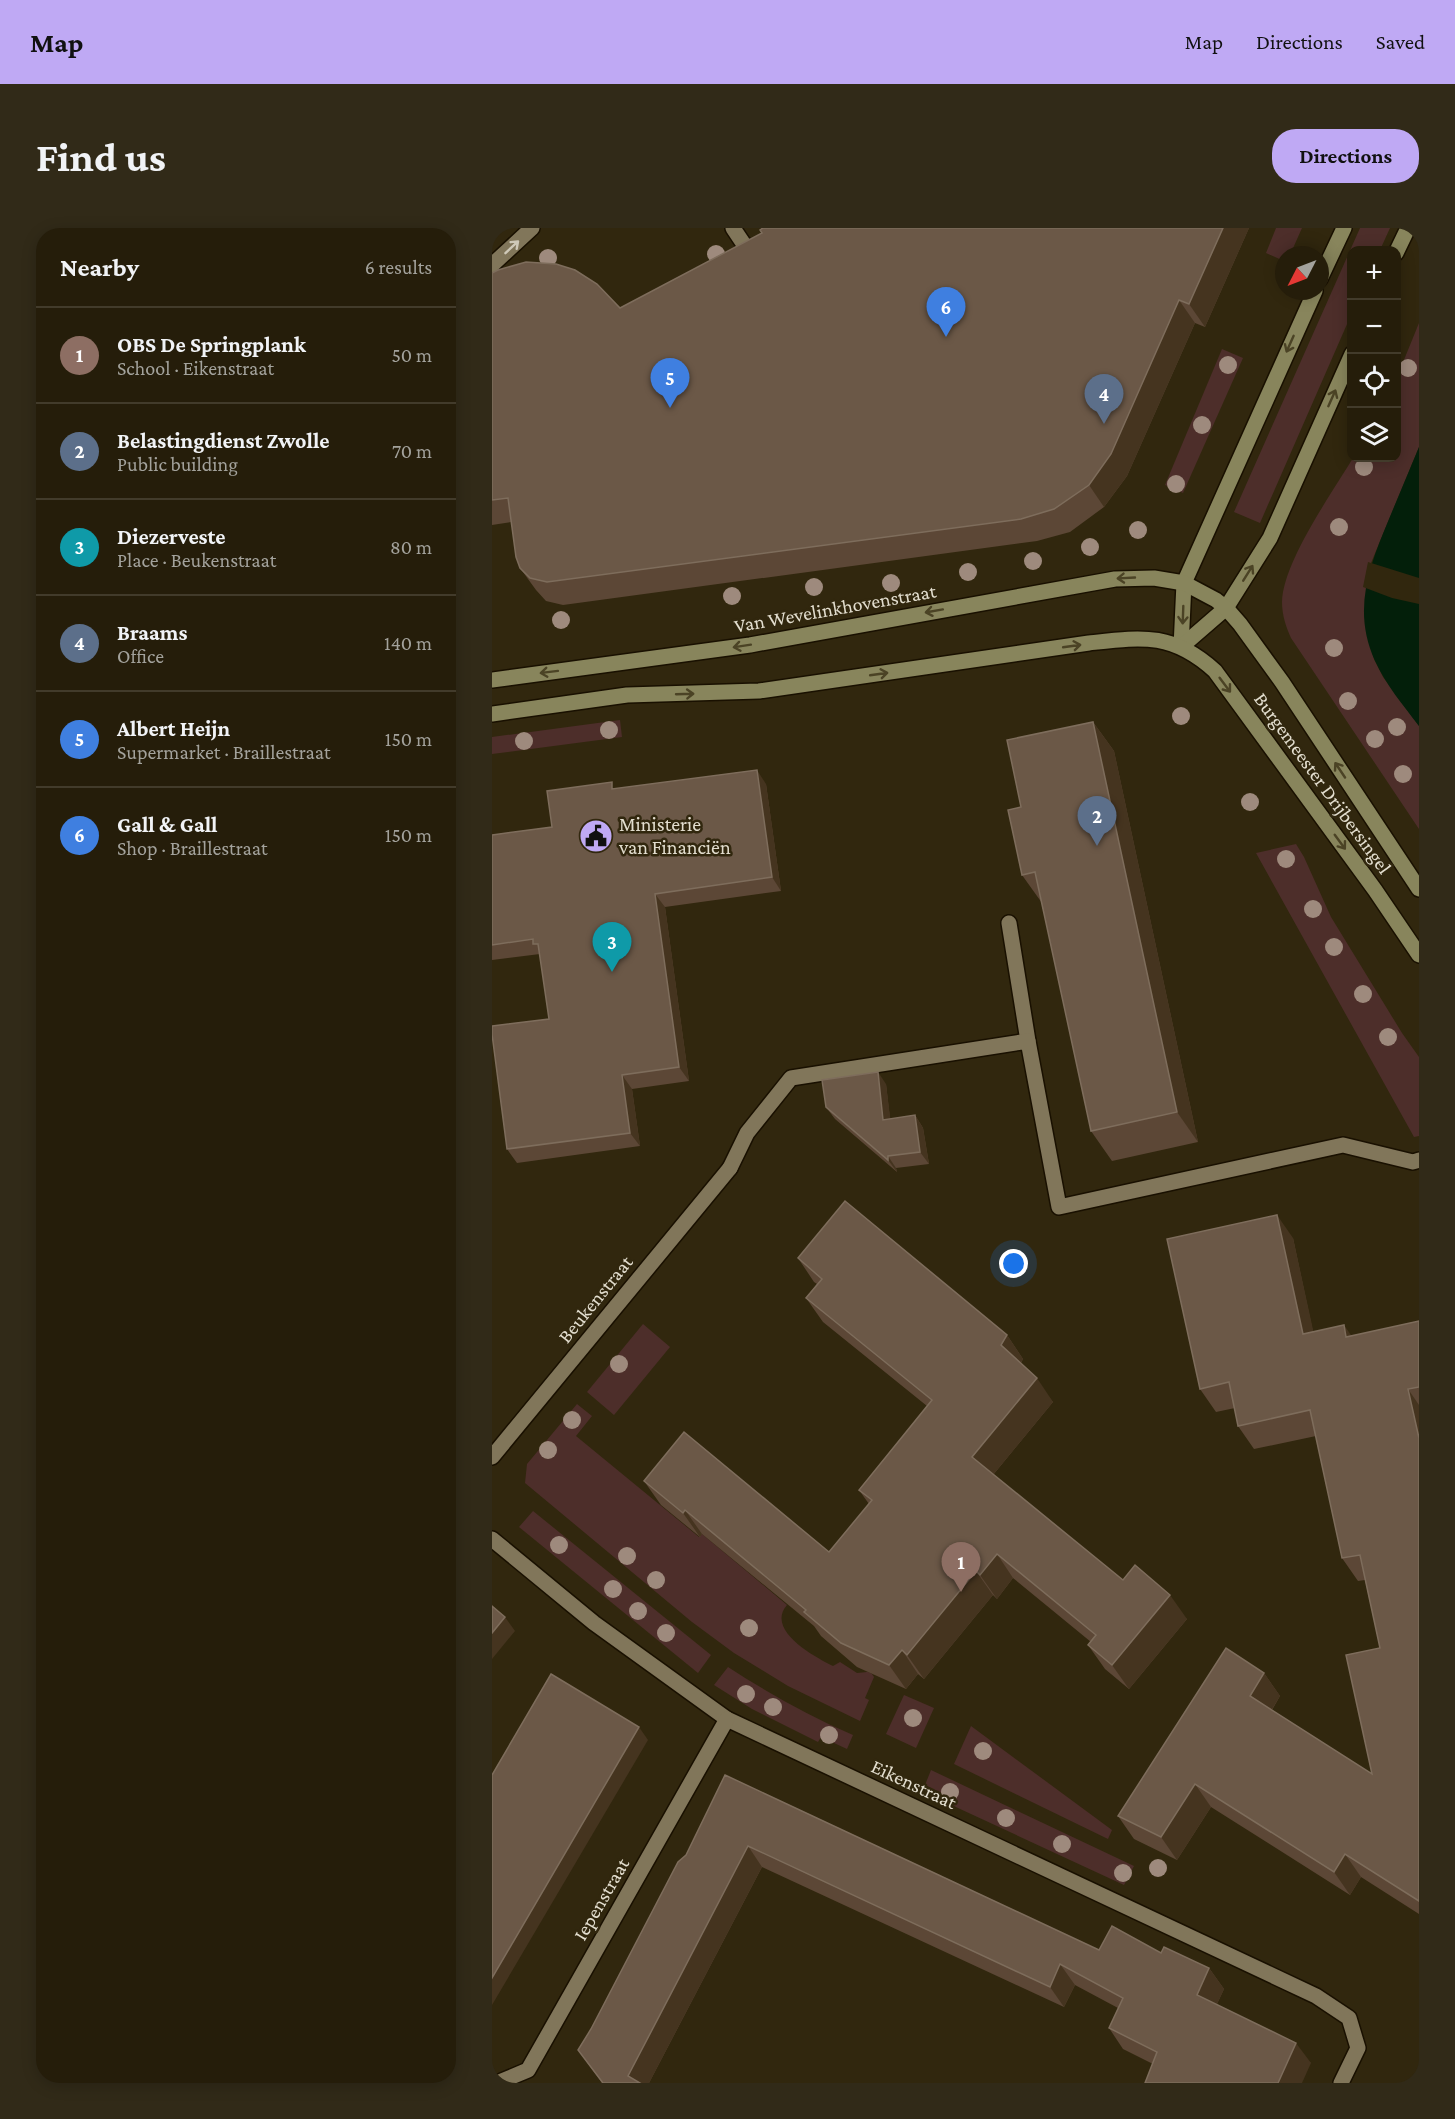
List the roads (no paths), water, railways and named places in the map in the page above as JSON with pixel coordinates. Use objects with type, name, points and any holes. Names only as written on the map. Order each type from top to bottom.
[{"type":"main road","points":[[1329,260],[1344,228]]},
{"type":"main road","points":[[1399,246],[1408,228]]},
{"type":"main road","points":[[1181,647],[1184,583],[1311,300]]},
{"type":"main road","points":[[1181,647],[1226,608],[1270,538],[1347,365]]},
{"type":"main road","name":"Van Wevelinkhovenstraat","points":[[492,680],[750,645],[1115,579],[1154,578],[1184,583]]},
{"type":"main road","name":"Burgemeester Drijbersingel","points":[[1184,583],[1216,600],[1240,624],[1282,682],[1419,889]]},
{"type":"main road","points":[[492,714],[627,695],[759,691],[1119,640],[1156,639],[1181,647]]},
{"type":"main road","name":"Burgemeester Drijbersingel","points":[[1181,647],[1204,661],[1226,686],[1375,890],[1419,955]]},
{"type":"street","points":[[492,265],[532,228]]},
{"type":"street","points":[[733,228],[743,243],[752,251],[772,243]]},
{"type":"street","points":[[1009,923],[1059,1207],[1343,1145],[1413,1162],[1419,1160]]},
{"type":"street","name":"Beukenstraat","points":[[492,1457],[730,1168],[747,1133],[791,1078],[1028,1041]]},
{"type":"street","name":"Eikenstraat","points":[[492,1539],[594,1623],[727,1719],[1316,1996],[1349,2018],[1358,2048],[1341,2083]]},
{"type":"street","name":"Iepenstraat","points":[[497,2083],[532,2076],[727,1719]]},
{"type":"place","name":"Gall & Gall","points":[[946,337]]},
{"type":"place","name":"Albert Heijn","points":[[670,408]]},
{"type":"place","name":"Braams","points":[[1104,424]]},
{"type":"place","name":"Ministerie van Financiën","points":[[596,836]]},
{"type":"place","name":"Belastingdienst Zwolle","points":[[1097,846]]},
{"type":"place","name":"Diezerveste","points":[[612,972]]},
{"type":"place","name":"OBS De Springplank","points":[[961,1592]]}]
